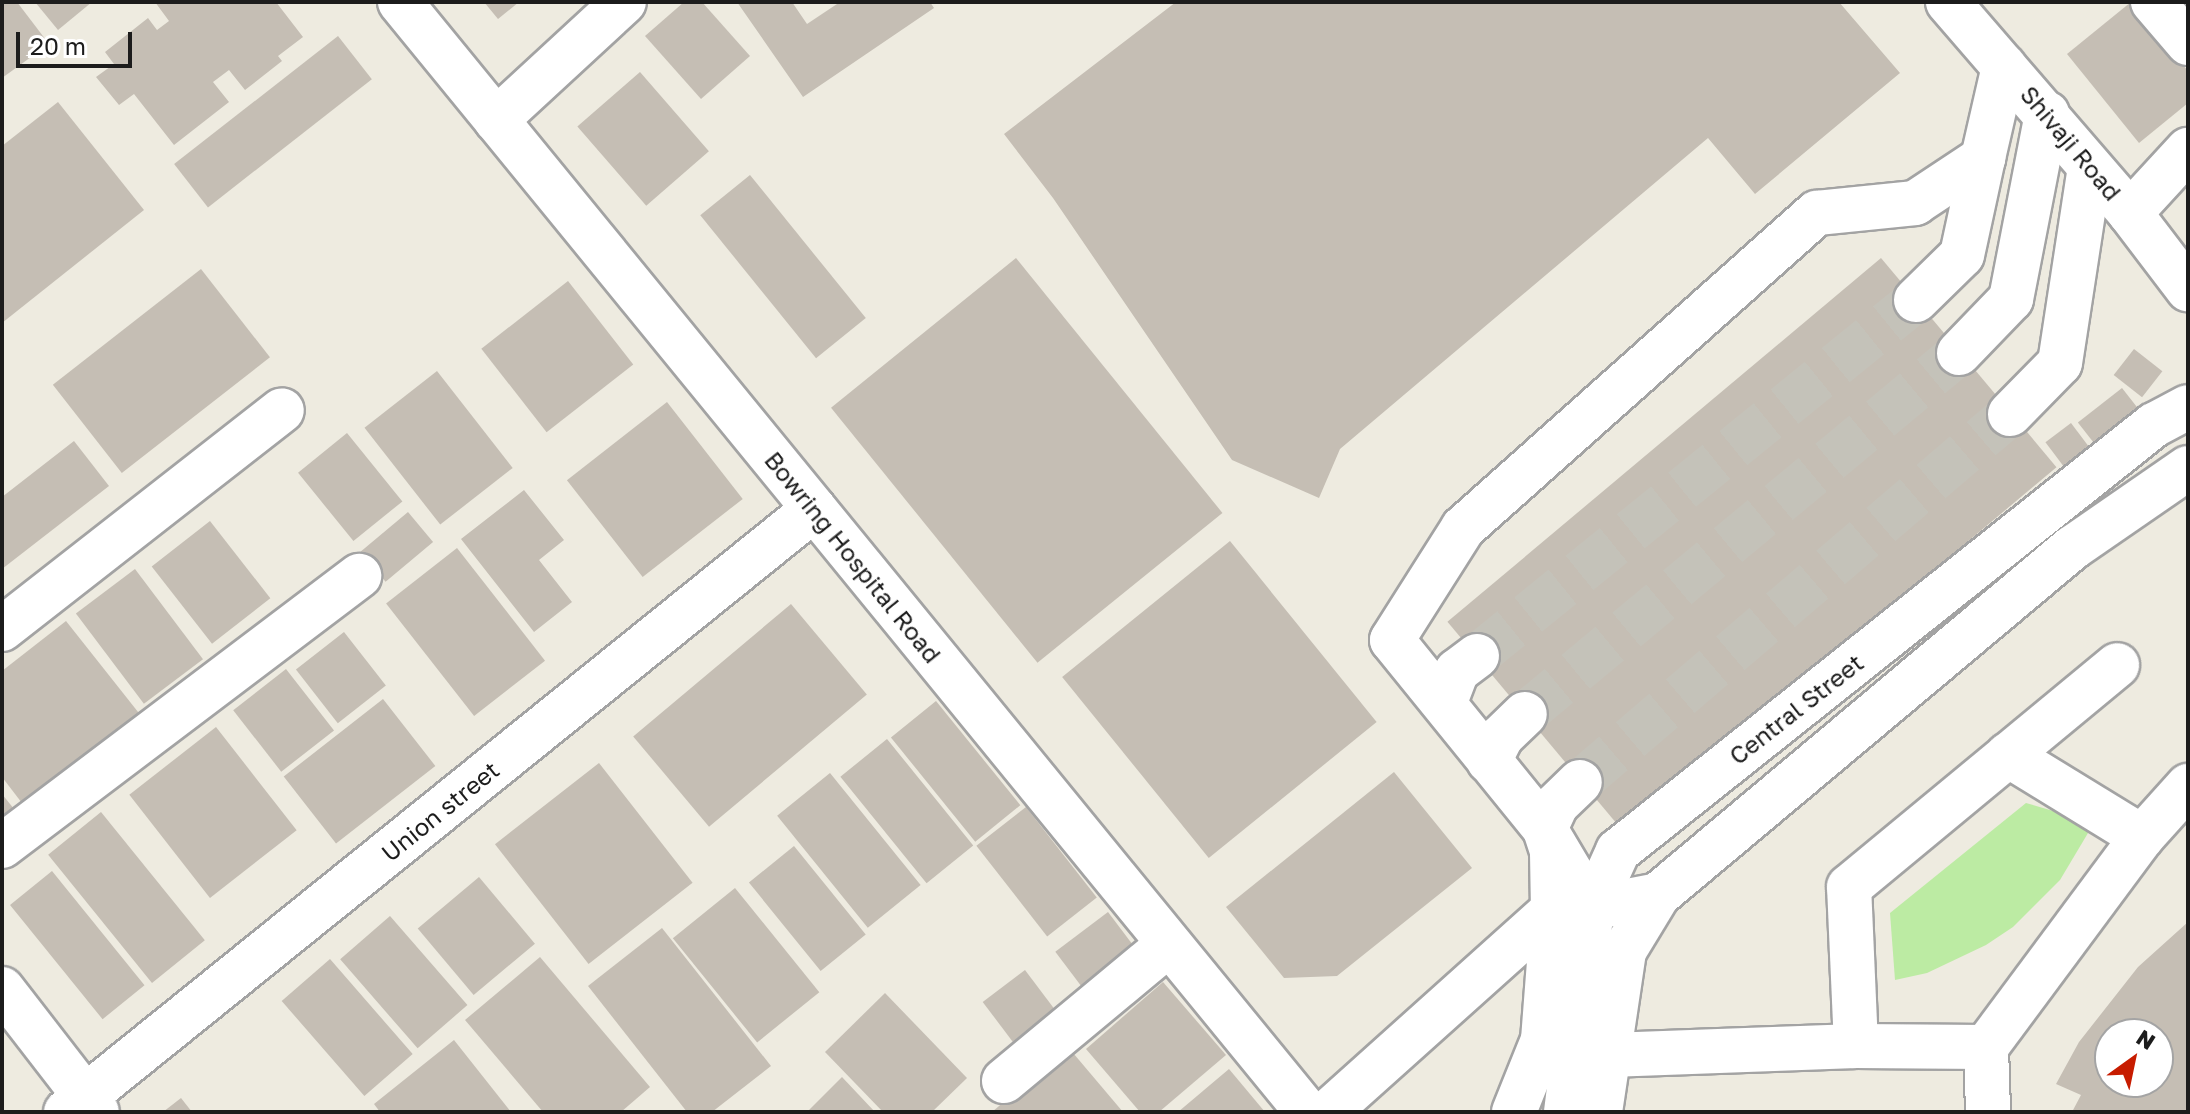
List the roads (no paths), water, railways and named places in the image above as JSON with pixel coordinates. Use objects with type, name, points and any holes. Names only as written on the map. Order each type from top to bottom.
[{"type":"street","name":"Bowring Hospital Road","points":[[400,2],[1307,1112]]},
{"type":"street","points":[[496,120],[624,2]]},
{"type":"street","name":"Shivaji Road","points":[[1948,2],[2047,113],[2188,289]]},
{"type":"street","points":[[2153,2],[2187,37]]},
{"type":"street","points":[[1916,300],[1962,255],[2004,66]]},
{"type":"street","points":[[1959,353],[2011,299],[2047,113]]},
{"type":"street","points":[[2130,213],[2188,150]]},
{"type":"street","points":[[1514,1112],[1543,1040],[1572,909],[1545,829],[1392,640],[1463,528],[1817,213],[1915,203],[1983,158]]},
{"type":"street","points":[[2010,414],[2060,363],[2090,167]]},
{"type":"street","name":"Central Street","points":[[1566,1112],[1572,909],[1618,851],[2154,425],[2188,407]]},
{"type":"street","points":[[2,629],[282,410]]},
{"type":"street","points":[[1600,1112],[1624,951],[1658,895],[2072,548],[2188,468]]},
{"type":"street","name":"Union street","points":[[83,1107],[814,509]]},
{"type":"street","points":[[2,846],[359,576]]},
{"type":"street","points":[[1445,702],[1457,671],[1477,656]]},
{"type":"street","points":[[1856,1046],[1849,887],[2117,665]]},
{"type":"street","points":[[1489,761],[1501,737],[1525,714]]},
{"type":"street","points":[[2008,755],[2142,837]]},
{"type":"street","points":[[1545,829],[1556,805],[1580,782]]},
{"type":"street","points":[[1988,1112],[1986,1047],[2142,837],[2188,786]]},
{"type":"street","points":[[1328,1112],[1572,909],[1658,895]]},
{"type":"street","points":[[1004,1081],[1169,944]]},
{"type":"street","points":[[2,989],[83,1107]]},
{"type":"street","points":[[1609,1055],[1856,1046],[1986,1047]]},
{"type":"tunnel","points":[[1477,656],[1916,300]]},
{"type":"tunnel","points":[[1525,714],[1959,353]]},
{"type":"tunnel","points":[[1580,782],[2010,414]]}]
